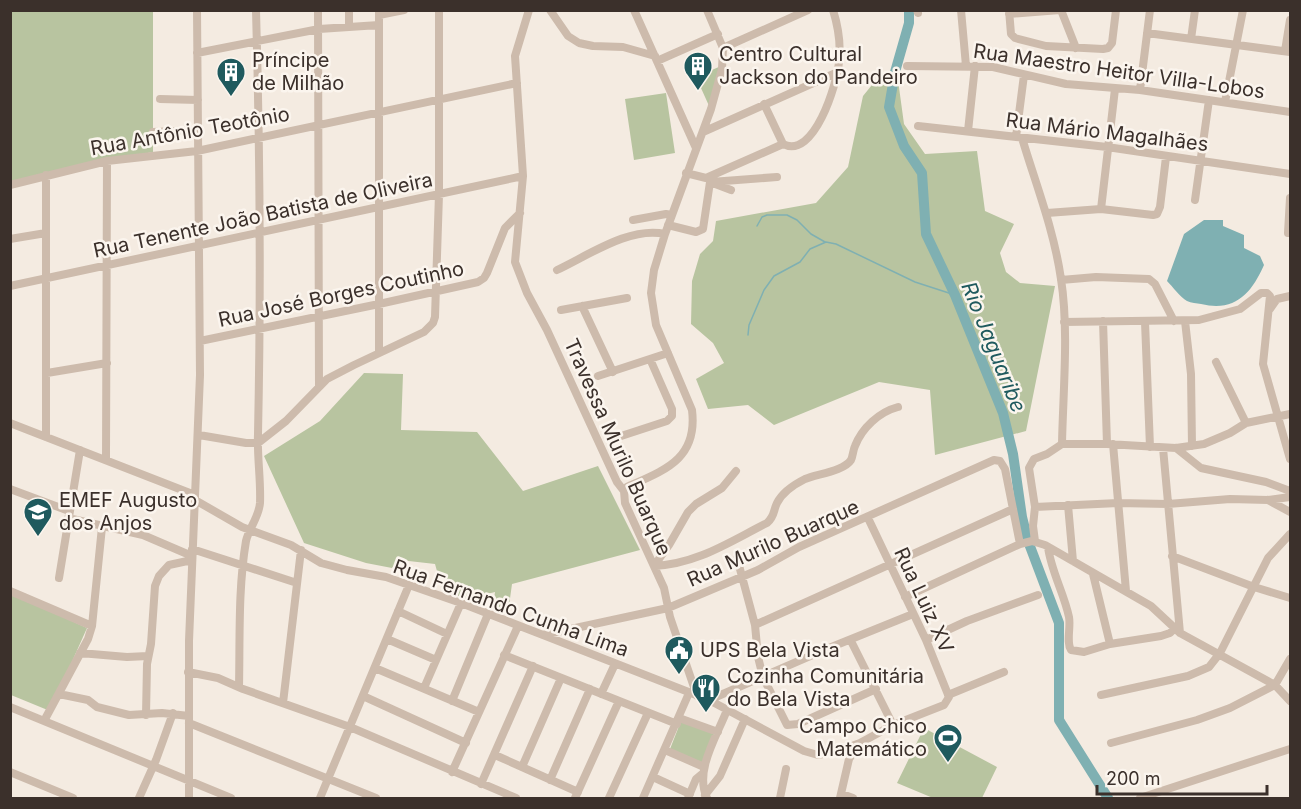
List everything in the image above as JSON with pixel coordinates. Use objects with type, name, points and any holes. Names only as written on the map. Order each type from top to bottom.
[{"type":"street","points":[[189,798],[188,672],[199,435],[200,341],[196,10]]},
{"type":"street","points":[[239,687],[243,565],[247,540],[257,517],[260,502],[258,443],[260,232],[256,10]]},
{"type":"street","points":[[318,10],[319,387]]},
{"type":"street","points":[[349,10],[349,26]]},
{"type":"street","points":[[379,352],[379,13],[404,10]]},
{"type":"street","points":[[199,435],[258,443],[286,421],[334,375],[429,329],[435,317],[439,194],[439,10]]},
{"type":"street","name":"Travessa Murilo Buarque","points":[[528,10],[516,56],[523,176],[515,252],[518,270],[617,482],[624,491],[625,503],[664,588],[693,694]]},
{"type":"street","points":[[550,10],[568,36],[579,44],[623,47],[656,59],[718,34]]},
{"type":"street","points":[[634,10],[696,148]]},
{"type":"street","points":[[624,491],[627,487],[667,468],[680,458],[687,449],[694,425],[692,410],[656,325],[651,293],[654,270],[665,234],[718,85],[723,48],[707,10]]},
{"type":"street","points":[[723,48],[808,10]]},
{"type":"street","points":[[764,104],[783,144],[793,148],[798,147],[809,137],[827,106],[838,72],[839,41],[832,10]]},
{"type":"street","points":[[961,10],[971,66],[968,131]]},
{"type":"street","points":[[1076,48],[1061,10],[1009,12],[1011,31],[1015,38],[1032,43],[1076,48],[1103,49],[1110,46],[1116,10]]},
{"type":"street","points":[[1140,90],[1150,10]]},
{"type":"street","points":[[1191,39],[1195,10]]},
{"type":"street","points":[[1225,102],[1243,10]]},
{"type":"street","points":[[1147,33],[1287,52],[1290,20]]},
{"type":"street","points":[[197,53],[319,29],[379,25]]},
{"type":"street","name":"Rua Maestro Heitor Villa-Lobos","points":[[907,66],[993,67],[1066,84],[1140,90],[1290,112]]},
{"type":"street","points":[[703,132],[838,72]]},
{"type":"street","points":[[1024,75],[1019,137],[1047,213],[1061,280],[1064,322],[1062,444]]},
{"type":"street","name":"Rua Antônio Teotônio","points":[[10,185],[107,161],[197,151],[517,82]]},
{"type":"street","points":[[1101,209],[1115,89]]},
{"type":"street","points":[[160,99],[198,100]]},
{"type":"street","points":[[1195,200],[1209,100]]},
{"type":"street","points":[[687,127],[706,122]]},
{"type":"street","name":"Rua Mário Magalhães","points":[[918,126],[1107,147],[1290,174]]},
{"type":"street","points":[[153,132],[198,130]]},
{"type":"street","points":[[708,180],[783,144]]},
{"type":"street","points":[[1047,213],[1101,209],[1157,214],[1160,207],[1166,157]]},
{"type":"street","points":[[106,460],[107,161]]},
{"type":"street","points":[[686,173],[730,190]]},
{"type":"street","points":[[46,175],[46,436]]},
{"type":"street","name":"Rua Tenente João Batista de Oliveira","points":[[10,286],[523,176]]},
{"type":"street","points":[[708,180],[777,177]]},
{"type":"street","points":[[668,225],[696,232],[703,229],[708,180]]},
{"type":"street","points":[[1289,233],[1290,198]]},
{"type":"street","name":"Rua José Borges Coutinho","points":[[200,341],[478,282],[484,278],[505,228],[520,213]]},
{"type":"street","points":[[633,220],[666,213],[672,215]]},
{"type":"street","points":[[557,270],[633,234],[656,232],[665,234]]},
{"type":"street","points":[[10,239],[46,233]]},
{"type":"street","points":[[1061,280],[1096,277],[1149,279],[1155,284],[1174,321]]},
{"type":"street","points":[[1064,322],[1204,319],[1240,309],[1261,293],[1267,293],[1270,296],[1267,310],[1268,334],[1263,364],[1290,459]]},
{"type":"street","points":[[1267,310],[1277,299],[1290,296]]},
{"type":"street","points":[[561,310],[627,298]]},
{"type":"street","points":[[582,306],[613,372]]},
{"type":"street","points":[[1103,321],[1110,444],[1126,591]]},
{"type":"street","points":[[1185,321],[1191,374],[1192,446]]},
{"type":"street","points":[[1145,322],[1150,447]]},
{"type":"street","points":[[598,376],[668,353]]},
{"type":"street","points":[[612,439],[667,421],[672,416],[672,409],[650,359]]},
{"type":"street","points":[[1216,362],[1246,423]]},
{"type":"street","points":[[47,373],[107,363]]},
{"type":"street","points":[[654,566],[674,565],[693,560],[767,523],[773,517],[784,492],[803,480],[840,469],[851,460],[855,446],[869,426],[882,413],[898,407]]},
{"type":"street","points":[[1027,542],[1033,526],[1035,507],[1029,475],[1030,463],[1038,456],[1047,454],[1062,444],[1110,444],[1163,448],[1192,446],[1215,440],[1246,423],[1290,414]]},
{"type":"street","name":"Rua Fernando Cunha Lima","points":[[10,423],[195,497],[250,530],[301,550],[332,567],[386,578],[461,603],[709,700],[813,754],[828,754],[860,743]]},
{"type":"street","points":[[1163,448],[1177,631]]},
{"type":"street","points":[[1176,448],[1201,468],[1266,482],[1290,491]]},
{"type":"street","points":[[59,578],[80,450]]},
{"type":"street","name":"Rua Murilo Buarque","points":[[543,635],[668,608],[743,577],[799,548],[994,460],[1000,460],[1005,469],[1013,509]]},
{"type":"street","points":[[654,566],[669,546],[688,512],[696,504],[722,488],[736,471]]},
{"type":"street","points":[[10,489],[68,515],[102,527],[150,537],[192,555],[243,565],[297,583]]},
{"type":"street","points":[[1035,507],[1118,503],[1168,504],[1290,497]]},
{"type":"street","points":[[1268,500],[1290,512]]},
{"type":"street","points":[[1068,505],[1073,561]]},
{"type":"street","points":[[755,625],[1013,509],[1027,542]]},
{"type":"street","name":"Rua Luiz XV","points":[[868,518],[926,640],[948,696]]},
{"type":"street","points":[[44,721],[92,627],[102,527]]},
{"type":"street","points":[[1101,695],[1188,676],[1209,666],[1220,653],[1268,558],[1290,534]]},
{"type":"street","points":[[905,597],[1027,542],[1048,547],[1151,606],[1177,631],[1275,685],[1290,701]]},
{"type":"street","points":[[1048,547],[1050,561],[1068,614],[1069,649],[1084,652],[1110,644],[1161,636],[1177,631]]},
{"type":"street","points":[[283,703],[301,550]]},
{"type":"street","points":[[146,715],[153,597],[159,576],[169,566],[192,555]]},
{"type":"street","points":[[1173,556],[1254,587],[1290,598]]},
{"type":"street","points":[[736,558],[755,625],[758,657],[764,677],[789,726],[876,689]]},
{"type":"street","points":[[1093,574],[1110,644]]},
{"type":"street","points":[[320,798],[409,585]]},
{"type":"street","points":[[10,591],[92,627]]},
{"type":"street","points":[[926,640],[967,621],[1038,595]]},
{"type":"street","points":[[424,688],[461,603]]},
{"type":"street","points":[[398,611],[447,634]]},
{"type":"street","points":[[452,701],[488,614]]},
{"type":"street","points":[[709,700],[913,614]]},
{"type":"street","points":[[452,772],[518,626]]},
{"type":"street","points":[[387,639],[436,660]]},
{"type":"street","points":[[851,640],[893,725]]},
{"type":"street","points":[[80,653],[127,657],[148,656]]},
{"type":"street","points":[[504,655],[648,713],[718,732]]},
{"type":"street","points":[[1111,743],[1197,720],[1230,708],[1275,685],[1290,659]]},
{"type":"street","points":[[602,694],[615,664]]},
{"type":"street","points":[[481,784],[533,666]]},
{"type":"street","points":[[375,668],[479,712]]},
{"type":"street","points":[[188,672],[218,678],[350,727],[481,784],[503,796],[516,798]]},
{"type":"street","points":[[854,798],[841,796],[849,759],[860,743],[893,725],[944,705],[948,696],[1004,672]]},
{"type":"street","points":[[522,767],[561,678]]},
{"type":"street","points":[[550,780],[590,689]]},
{"type":"street","points":[[59,694],[88,700],[97,707],[112,711],[146,715],[173,714],[376,798]]},
{"type":"street","points":[[643,798],[664,750],[693,694]]},
{"type":"street","points":[[363,696],[466,742]]},
{"type":"street","points":[[495,755],[550,780],[576,795],[619,700]]},
{"type":"street","points":[[10,707],[231,798]]},
{"type":"street","points":[[653,777],[689,796],[696,779],[703,770],[727,710]]},
{"type":"street","points":[[609,798],[648,713]]},
{"type":"street","points":[[139,798],[173,714]]},
{"type":"street","points":[[706,796],[720,776],[745,719]]},
{"type":"street","points":[[1140,798],[1290,749]]},
{"type":"street","points":[[664,750],[703,770]]},
{"type":"street","points":[[780,798],[786,769]]},
{"type":"street","points":[[703,770],[706,796]]},
{"type":"street","points":[[10,772],[73,798]]},
{"type":"green space","points":[[10,11],[153,11],[153,152],[63,169],[11,183]]},
{"type":"green space","points":[[721,66],[710,108],[696,77]]},
{"type":"green space","points":[[880,75],[898,80],[904,124],[925,154],[977,151],[985,211],[1014,224],[1000,253],[1006,272],[1020,283],[1055,286],[1026,431],[935,455],[930,390],[879,382],[774,425],[748,405],[708,409],[696,379],[724,363],[713,343],[691,324],[692,281],[700,254],[713,241],[716,221],[816,203],[848,167],[863,96]]},
{"type":"green space","points":[[666,93],[675,153],[634,160],[625,99]]},
{"type":"green space","points":[[364,373],[403,374],[401,430],[477,432],[523,491],[598,466],[640,550],[512,584],[508,613],[493,607],[495,592],[466,599],[442,589],[435,564],[400,560],[392,568],[366,563],[304,543],[264,456],[320,421]]},
{"type":"green space","points":[[10,593],[87,628],[50,711],[11,695]]},
{"type":"green space","points":[[681,721],[714,734],[703,763],[670,749]]},
{"type":"green space","name":"Campo Chico Matemático","points":[[924,728],[997,767],[982,798],[933,798],[897,783]]},
{"type":"water","points":[[1204,220],[1223,220],[1223,226],[1244,235],[1244,248],[1260,256],[1264,265],[1247,292],[1232,303],[1213,306],[1189,302],[1167,281],[1184,234]]},
{"type":"waterway","name":"Rio Jaguaribe","points":[[909,10],[909,23],[895,72],[889,107],[904,146],[922,173],[926,234],[955,295],[1003,413],[1013,454],[1022,517],[1028,541],[1059,623],[1059,720],[1108,798]]},
{"type":"waterway","points":[[757,226],[762,217],[767,215],[787,215],[825,242]]},
{"type":"waterway","points":[[748,335],[749,325],[764,290],[774,276],[800,262],[810,249],[826,242],[836,244],[915,282],[955,295]]},
{"type":"place","name":"Centro Cultural Jackson do Pandeiro","points":[[698,92]]},
{"type":"place","name":"Príncipe de Milhão","points":[[231,98]]},
{"type":"place","name":"EMEF Augusto dos Anjos","points":[[38,538]]},
{"type":"place","name":"UPS Bela Vista","points":[[679,676]]},
{"type":"place","name":"Cozinha Comunitária do Bela Vista","points":[[706,714]]},
{"type":"place","name":"Campo Chico Matemático","points":[[948,764]]}]
